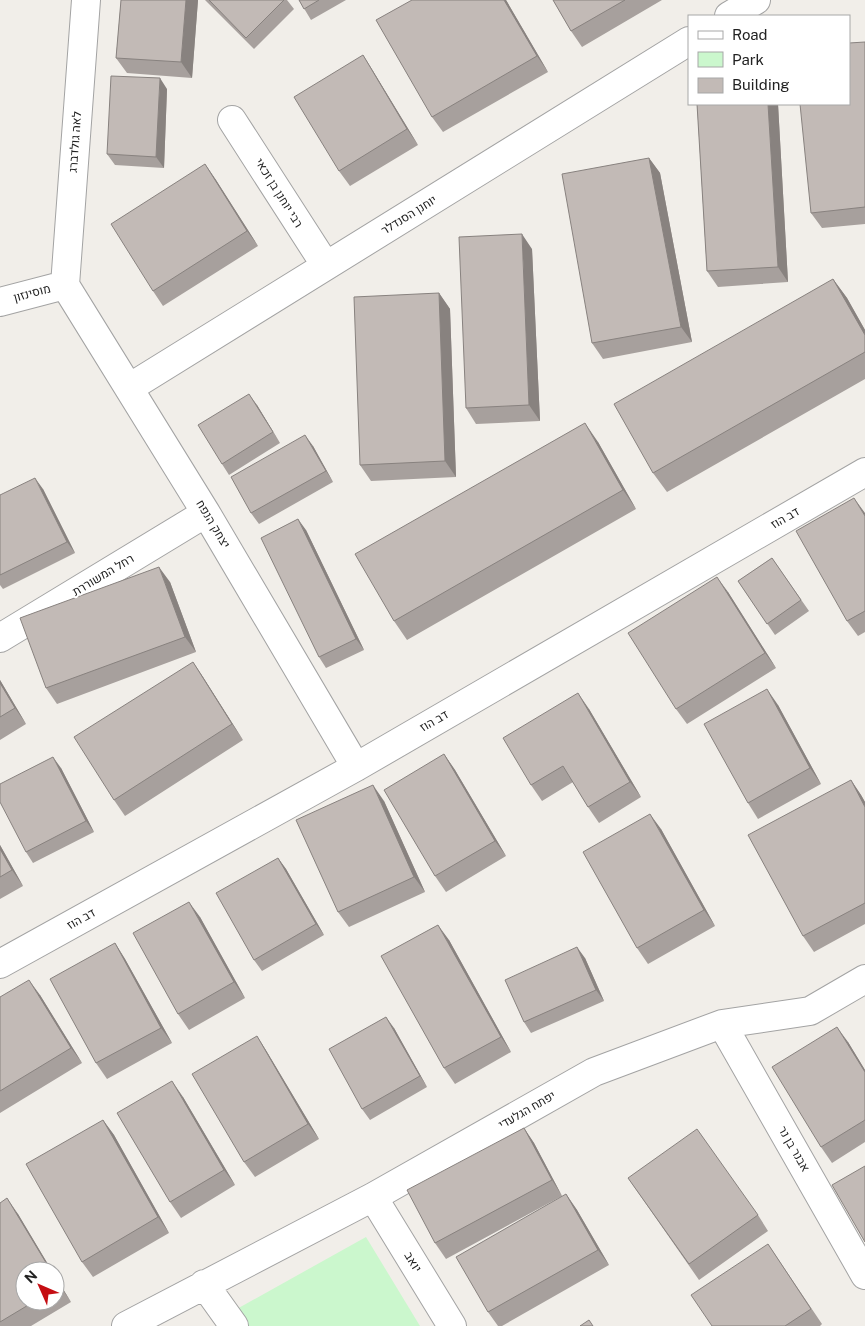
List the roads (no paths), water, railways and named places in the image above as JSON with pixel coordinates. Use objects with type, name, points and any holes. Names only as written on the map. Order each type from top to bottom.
[{"type":"street","name":"לאה גולדברג","points":[[65,285],[86,0]]},
{"type":"street","points":[[731,15],[756,0]]},
{"type":"street","name":"יוחנן הסנדלר","points":[[128,388],[688,42]]},
{"type":"street","name":"רבי יוחנן בן זכאי","points":[[232,120],[326,266]]},
{"type":"street","name":"מוסינזון","points":[[0,302],[65,285]]},
{"type":"street","name":"יצחק הנפח","points":[[65,285],[206,513],[356,767]]},
{"type":"street","name":"דב הוז","points":[[0,964],[356,767],[865,472]]},
{"type":"street","name":"רחל המשוררת","points":[[0,638],[206,513]]},
{"type":"street","name":"יפתח הגלעדי","points":[[126,1326],[373,1197],[594,1072],[722,1024],[810,1011],[865,979]]},
{"type":"street","name":"אבנר בן נר","points":[[722,1024],[865,1275]]},
{"type":"street","name":"יואב","points":[[373,1197],[452,1326]]},
{"type":"street","points":[[204,1284],[234,1326]]}]
